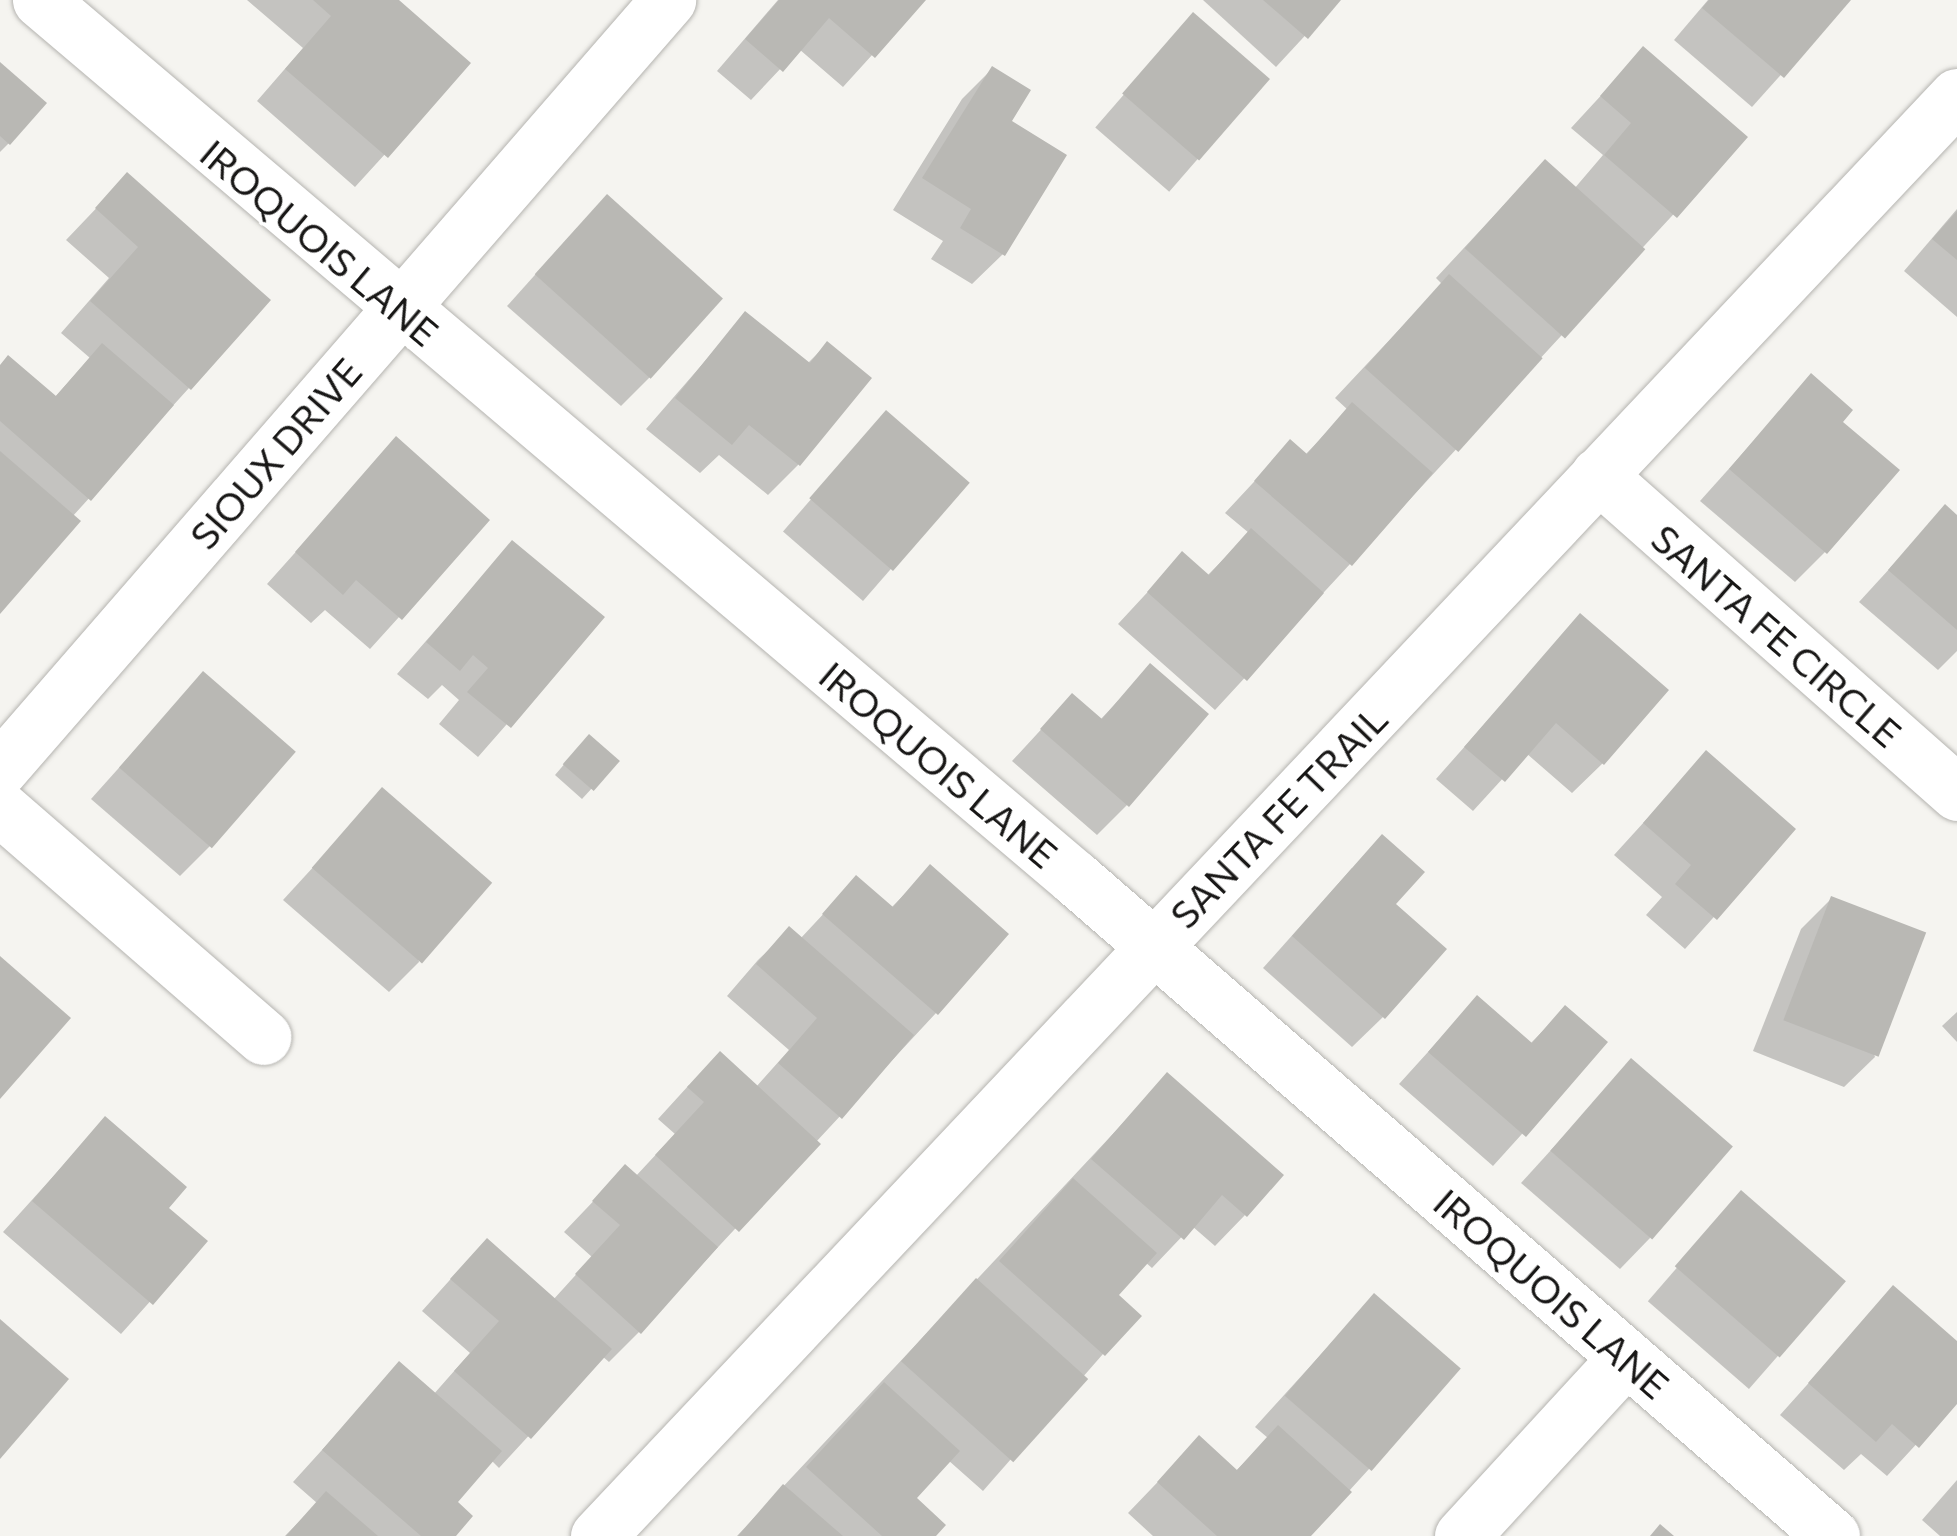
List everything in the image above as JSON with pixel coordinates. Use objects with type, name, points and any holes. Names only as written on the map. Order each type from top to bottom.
[{"type":"street","name":"IROQUOIS LANE","points":[[40,0],[399,310],[1154,946],[1832,1536]]},
{"type":"street","name":"SIOUX DRIVE","points":[[0,769],[668,0]]},
{"type":"street","name":"SANTA FE TRAIL","points":[[598,1536],[1957,96]]},
{"type":"street","name":"SANTA FE CIRCLE","points":[[1598,475],[1957,793]]},
{"type":"street","points":[[0,808],[263,1037]]},
{"type":"street","points":[[1462,1536],[1625,1359]]},
{"type":"building","points":[[313,0],[399,0],[471,63],[388,158],[285,69],[331,16]]},
{"type":"building","points":[[779,0],[926,0],[875,58],[829,18],[783,72],[745,39]]},
{"type":"building","points":[[1263,0],[1341,0],[1308,39]]},
{"type":"building","points":[[1709,0],[1851,0],[1784,78],[1702,8]]},
{"type":"building","points":[[1193,12],[1270,79],[1199,160],[1122,94]]},
{"type":"building","points":[[1643,46],[1748,137],[1677,218],[1604,155],[1631,123],[1600,96]]},
{"type":"building","points":[[0,62],[47,103],[10,145],[0,136]]},
{"type":"building","points":[[992,66],[1031,90],[1012,121],[1067,155],[1005,256],[960,228],[971,209],[922,178]]},
{"type":"building","points":[[1545,159],[1645,249],[1565,339],[1465,248]]},
{"type":"building","points":[[127,172],[271,300],[191,390],[90,301],[138,247],[95,208]]},
{"type":"building","points":[[607,194],[723,298],[651,379],[535,274]]},
{"type":"building","points":[[1957,211],[1957,260],[1932,239]]},
{"type":"building","points":[[1449,274],[1543,358],[1458,452],[1365,368]]},
{"type":"building","points":[[745,311],[810,363],[827,341],[872,378],[800,466],[749,425],[732,445],[675,398]]},
{"type":"building","points":[[102,343],[174,405],[91,501],[0,421],[0,365],[8,355],[56,396]]},
{"type":"building","points":[[1811,373],[1853,410],[1843,422],[1900,470],[1827,554],[1729,469]]},
{"type":"building","points":[[1352,402],[1433,473],[1352,566],[1254,481],[1290,439],[1307,454]]},
{"type":"building","points":[[886,410],[970,483],[893,571],[809,498]]},
{"type":"building","points":[[396,436],[490,520],[402,620],[356,580],[343,595],[295,552]]},
{"type":"building","points":[[0,451],[81,521],[0,614]]},
{"type":"building","points":[[1945,504],[1957,515],[1957,630],[1888,570]]},
{"type":"building","points":[[1251,528],[1324,593],[1247,681],[1147,592],[1182,551],[1209,575]]},
{"type":"building","points":[[512,540],[605,617],[511,728],[467,692],[488,668],[473,655],[460,671],[426,642]]},
{"type":"building","points":[[1580,613],[1669,690],[1604,765],[1556,723],[1505,782],[1464,747]]},
{"type":"building","points":[[1150,663],[1209,714],[1129,807],[1040,729],[1072,693],[1102,719]]},
{"type":"building","points":[[203,671],[296,752],[212,848],[119,768]]},
{"type":"building","points":[[589,734],[620,761],[594,791],[563,764]]},
{"type":"building","points":[[1706,750],[1796,829],[1717,920],[1675,884],[1691,865],[1643,823]]},
{"type":"building","points":[[382,787],[492,883],[422,964],[312,868]]},
{"type":"building","points":[[1382,834],[1425,872],[1396,904],[1447,949],[1385,1019],[1292,936]]},
{"type":"building","points":[[930,864],[1009,934],[938,1015],[822,914],[856,875],[893,907]]},
{"type":"building","points":[[1831,896],[1926,933],[1879,1057],[1783,1020]]},
{"type":"building","points":[[789,926],[914,1035],[842,1119],[778,1063],[817,1018],[756,964]]},
{"type":"building","points":[[0,956],[71,1018],[0,1099]]},
{"type":"building","points":[[1477,995],[1532,1043],[1565,1005],[1608,1042],[1526,1137],[1428,1052]]},
{"type":"building","points":[[720,1051],[821,1144],[739,1232],[655,1155],[704,1102],[687,1087]]},
{"type":"building","points":[[1631,1058],[1733,1147],[1652,1239],[1550,1151]]},
{"type":"building","points":[[1167,1072],[1284,1175],[1247,1217],[1222,1195],[1184,1240],[1091,1159]]},
{"type":"building","points":[[105,1116],[187,1187],[169,1208],[208,1241],[153,1305],[32,1201]]},
{"type":"building","points":[[625,1164],[718,1247],[641,1334],[575,1274],[620,1225],[592,1201]]},
{"type":"building","points":[[1073,1178],[1157,1253],[1119,1295],[1142,1316],[1105,1356],[999,1261]]},
{"type":"building","points":[[1741,1190],[1846,1281],[1780,1357],[1675,1266]]},
{"type":"building","points":[[487,1238],[612,1349],[531,1439],[454,1371],[499,1321],[450,1279]]},
{"type":"building","points":[[976,1278],[1088,1379],[1013,1462],[901,1361]]},
{"type":"building","points":[[1893,1285],[1957,1341],[1957,1404],[1919,1448],[1892,1424],[1876,1442],[1808,1383]]},
{"type":"building","points":[[1374,1293],[1461,1368],[1372,1471],[1285,1396]]},
{"type":"building","points":[[0,1319],[69,1379],[0,1459]]},
{"type":"building","points":[[399,1361],[502,1451],[458,1502],[473,1516],[456,1536],[421,1536],[322,1450]]},
{"type":"building","points":[[884,1382],[960,1451],[917,1498],[946,1525],[936,1536],[882,1536],[806,1467]]},
{"type":"building","points":[[1278,1425],[1352,1492],[1311,1536],[1217,1536],[1157,1482],[1199,1435],[1237,1470]]},
{"type":"building","points":[[783,1484],[843,1536],[738,1536]]},
{"type":"building","points":[[326,1491],[378,1536],[286,1536]]},
{"type":"building","points":[[1660,1524],[1674,1536],[1650,1536]]}]
